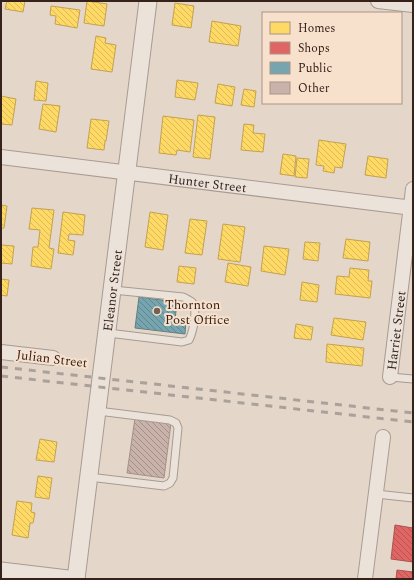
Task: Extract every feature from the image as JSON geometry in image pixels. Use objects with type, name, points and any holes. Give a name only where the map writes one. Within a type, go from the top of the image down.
[{"type":"street","name":"Eleanor Street","points":[[76,579],[108,333],[148,1]]},
{"type":"street","points":[[378,1],[413,5]]},
{"type":"street","name":"Hunter Street","points":[[1,157],[412,207]]},
{"type":"street","name":"Harriet Street","points":[[390,377],[412,207],[413,188]]},
{"type":"street","name":"Julian Street","points":[[1,352],[53,358]]},
{"type":"street","points":[[365,579],[383,436]]},
{"type":"street","points":[[1,571],[68,579]]},
{"type":"lane","points":[[108,333],[182,342],[189,340],[192,332],[195,307],[191,301],[183,297],[113,290]]},
{"type":"lane","points":[[390,377],[413,379]]},
{"type":"lane","points":[[89,477],[164,486],[170,483],[173,478],[178,428],[176,423],[170,420],[98,411]]},
{"type":"lane","points":[[376,494],[413,498]]},
{"type":"path","name":"Julian Street","points":[[53,358],[104,364]]},
{"type":"building: Homes","points":[[7,1],[25,1],[23,12],[5,9]]},
{"type":"building: Homes","points":[[87,1],[107,4],[104,26],[84,23]]},
{"type":"building: Homes","points":[[175,3],[194,6],[191,28],[172,25]]},
{"type":"building: Homes","points":[[51,6],[80,10],[77,28],[55,24],[56,16],[50,15]]},
{"type":"building: Homes","points":[[212,21],[241,26],[238,46],[209,42]]},
{"type":"building: Homes","points":[[96,36],[106,38],[105,43],[116,45],[112,72],[91,69]]},
{"type":"building: Homes","points":[[177,80],[198,83],[195,100],[175,97]]},
{"type":"building: Homes","points":[[36,81],[48,83],[46,101],[34,100]]},
{"type":"building: Homes","points":[[218,84],[235,87],[232,106],[215,103]]},
{"type":"building: Homes","points":[[244,89],[256,91],[254,107],[241,105]]},
{"type":"building: Homes","points":[[1,96],[16,99],[12,125],[1,124]]},
{"type":"building: Homes","points":[[43,104],[60,106],[56,132],[39,129]]},
{"type":"building: Homes","points":[[198,115],[215,117],[210,159],[193,157]]},
{"type":"building: Homes","points":[[163,116],[194,120],[190,152],[177,150],[176,155],[159,153]]},
{"type":"building: Homes","points":[[91,119],[109,121],[104,150],[87,148]]},
{"type":"building: Homes","points":[[244,124],[254,125],[253,133],[265,134],[263,152],[241,150]]},
{"type":"building: Homes","points":[[319,140],[346,144],[342,168],[335,167],[334,173],[323,171],[324,166],[316,165]]},
{"type":"building: Homes","points":[[283,154],[296,156],[294,176],[280,174]]},
{"type":"building: Homes","points":[[368,156],[388,159],[386,178],[365,175]]},
{"type":"building: Homes","points":[[297,158],[309,159],[307,178],[295,177]]},
{"type":"building: Homes","points":[[1,205],[7,206],[4,228],[1,228]]},
{"type":"building: Homes","points":[[32,208],[54,210],[49,248],[54,249],[51,269],[31,266],[33,247],[38,247],[40,230],[29,229]]},
{"type":"building: Homes","points":[[63,212],[85,215],[83,235],[69,234],[68,240],[75,241],[73,255],[58,253]]},
{"type":"building: Homes","points":[[150,212],[168,215],[163,250],[145,247]]},
{"type":"building: Homes","points":[[190,219],[207,221],[202,255],[185,253]]},
{"type":"building: Homes","points":[[223,224],[245,227],[240,262],[218,259]]},
{"type":"building: Homes","points":[[346,239],[370,242],[368,261],[343,258]]},
{"type":"building: Homes","points":[[305,242],[320,243],[318,261],[303,259]]},
{"type":"building: Homes","points":[[1,245],[14,246],[12,264],[1,263]]},
{"type":"building: Homes","points":[[264,246],[289,249],[285,275],[261,271]]},
{"type":"building: Homes","points":[[228,263],[251,267],[248,286],[225,282]]},
{"type":"building: Homes","points":[[179,266],[196,268],[194,284],[177,282]]},
{"type":"building: Homes","points":[[350,268],[369,270],[368,281],[372,281],[370,298],[335,294],[337,276],[349,277]]},
{"type":"building: Homes","points":[[1,279],[9,280],[7,296],[1,295]]},
{"type":"building: Homes","points":[[302,282],[319,285],[317,302],[300,300]]},
{"type":"building: Homes","points":[[334,318],[366,322],[363,340],[331,335]]},
{"type":"building: Homes","points":[[296,324],[313,327],[311,340],[294,338]]},
{"type":"building: Homes","points":[[327,344],[364,348],[362,366],[326,362]]},
{"type":"building: Homes","points":[[40,439],[57,442],[54,462],[36,460]]},
{"type":"building: Homes","points":[[38,476],[52,478],[49,499],[35,497]]},
{"type":"building: Homes","points":[[17,501],[32,503],[31,512],[35,513],[33,523],[30,523],[28,538],[12,535]]},
{"type":"building: Shops","points":[[395,525],[413,528],[413,562],[391,559]]},
{"type":"building: Shops","points":[[397,570],[413,572],[413,579],[396,579]]},
{"type":"building: Public","name":"Thornton Post Office","points":[[139,297],[177,302],[175,320],[186,321],[185,334],[135,328]]},
{"type":"building: Other","points":[[135,418],[171,423],[164,478],[127,473]]},
{"type":"railway","points":[[1,367],[413,413]]},
{"type":"railway","points":[[1,376],[413,422]]},
{"type":"place","name":"Thornton Post Office","points":[[157,311]]}]
